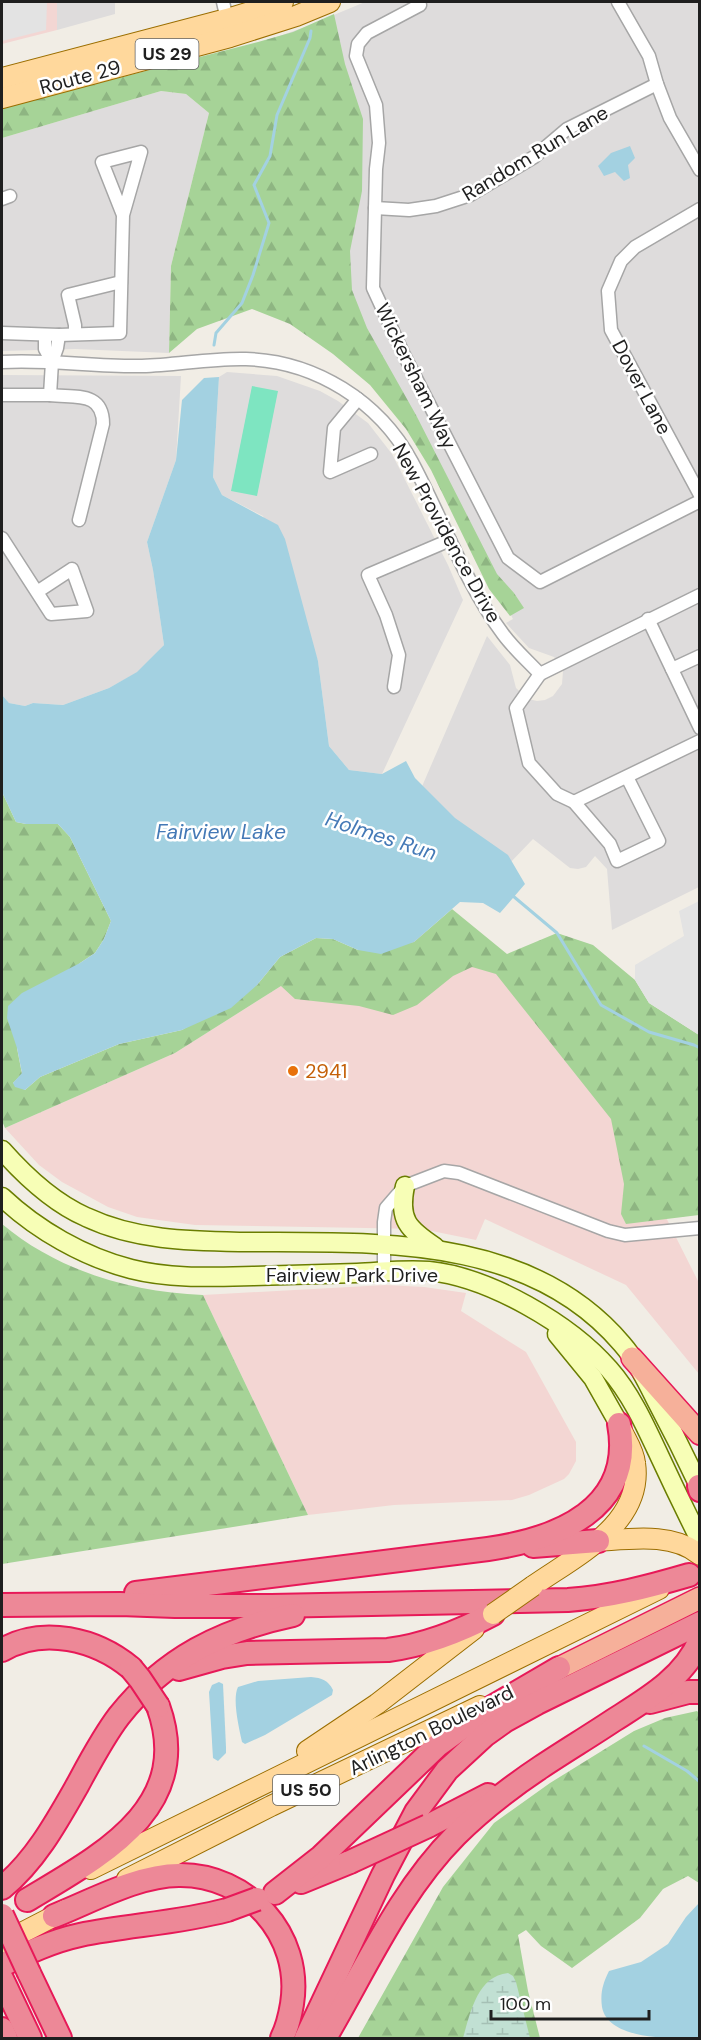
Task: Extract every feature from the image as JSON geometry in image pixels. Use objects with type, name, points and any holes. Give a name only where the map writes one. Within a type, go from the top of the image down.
[{"type":"highway","points":[[632,1358],[699,1434]]},
{"type":"highway","points":[[488,1549],[526,1542],[548,1534],[570,1525],[597,1506],[611,1488],[616,1476],[622,1440],[619,1424]]},
{"type":"highway","points":[[37,1605],[488,1549],[598,1541]]},
{"type":"highway","points":[[2,1605],[351,1604],[601,1598],[629,1592],[696,1558]]},
{"type":"highway","name":"Arlington Boulevard","points":[[559,1668],[699,1598]]},
{"type":"highway","points":[[2,1888],[39,1849],[118,1717],[151,1698],[177,1661],[217,1637],[270,1620],[351,1604]]},
{"type":"highway","points":[[151,1698],[155,1681],[177,1670],[222,1657],[247,1653],[408,1648],[453,1634],[493,1614]]},
{"type":"highway","points":[[306,2038],[416,1812],[447,1770],[485,1735],[506,1720],[537,1702],[699,1623]]},
{"type":"highway","points":[[2,1650],[31,1640],[62,1638],[98,1646],[131,1668],[140,1678],[165,1730],[166,1761],[158,1790],[141,1818],[103,1853],[27,1900]]},
{"type":"highway","points":[[326,2038],[399,1910],[438,1855],[456,1835],[483,1810],[543,1766],[672,1680],[695,1652],[699,1640]]},
{"type":"highway","points":[[274,1893],[321,1857],[438,1745],[483,1713],[559,1668]]},
{"type":"highway","points":[[622,1715],[662,1698],[699,1692]]},
{"type":"highway","points":[[30,2038],[2,1976],[41,1947],[78,1936],[195,1918],[227,1910],[350,1862],[428,1826],[543,1766]]},
{"type":"highway","points":[[54,1917],[140,1881],[159,1876],[194,1875],[211,1878],[242,1892],[273,1920],[291,1963],[294,1994],[282,2038]]},
{"type":"highway","points":[[2,1914],[60,2037]]},
{"type":"highway","points":[[2,2030],[6,2038]]},
{"type":"main road","name":"Route 29","points":[[2,98],[282,2]]},
{"type":"main road","name":"Route 29","points":[[2,78],[227,19],[296,16],[330,2]]},
{"type":"main road","name":"Fairview Park Drive","points":[[2,1150],[42,1189],[84,1216],[142,1235],[189,1241],[384,1244],[441,1250],[508,1266],[554,1289],[597,1319],[622,1344],[662,1411],[699,1488]]},
{"type":"main road","points":[[405,1186],[402,1208],[404,1219],[410,1228],[441,1250]]},
{"type":"main road","name":"Fairview Park Drive","points":[[2,1197],[22,1215],[62,1240],[111,1263],[132,1269],[158,1274],[210,1277],[430,1272],[468,1280],[513,1299],[571,1334],[610,1370],[626,1391],[639,1414],[696,1558]]},
{"type":"main road","points":[[215,1807],[361,1715],[493,1614],[598,1541],[624,1514],[634,1488],[635,1461],[619,1424],[593,1378],[543,1316]]},
{"type":"main road","points":[[598,1541],[666,1540],[684,1545],[696,1558]]},
{"type":"main road","name":"Arlington Boulevard","points":[[2,1914],[366,1734],[696,1558]]},
{"type":"main road","name":"Arlington Boulevard","points":[[2,1942],[272,1806],[559,1668]]},
{"type":"street","points":[[618,2],[649,56],[670,118],[699,170]]},
{"type":"street","name":"Wickersham Way","points":[[422,3],[367,33],[358,44],[356,56],[376,105],[379,143],[373,288],[403,353],[508,558],[540,582],[699,501]]},
{"type":"street","name":"Random Run Lane","points":[[375,208],[409,210],[436,206],[470,195],[534,157],[567,129],[657,84]]},
{"type":"street","points":[[2,333],[58,335],[120,333],[123,215],[141,152],[102,162],[123,215]]},
{"type":"street","name":"Dover Lane","points":[[699,209],[635,247],[621,261],[608,291],[611,330],[699,495]]},
{"type":"street","points":[[75,334],[68,295],[121,282]]},
{"type":"street","points":[[45,335],[45,349],[52,362]]},
{"type":"street","points":[[50,396],[52,362],[57,348],[58,335]]},
{"type":"street","name":"New Providence Drive","points":[[2,362],[143,366],[219,360],[269,361],[309,371],[334,383],[358,399],[386,425],[400,442],[489,614],[505,637],[540,674]]},
{"type":"street","points":[[2,395],[94,399],[101,406],[104,424],[79,520]]},
{"type":"street","points":[[358,399],[334,428],[330,472],[371,454]]},
{"type":"street","points":[[2,538],[37,592]]},
{"type":"street","points":[[394,687],[399,655],[386,615],[368,575],[450,540]]},
{"type":"street","points":[[627,777],[659,841],[617,861],[610,844],[574,802],[557,794],[529,763],[516,708],[540,674],[699,595]]},
{"type":"street","points":[[648,620],[699,728]]},
{"type":"street","points":[[672,669],[699,656]]},
{"type":"street","points":[[574,802],[699,741]]},
{"type":"street","points":[[384,1272],[384,1222],[387,1208],[405,1186],[444,1171],[459,1173],[608,1231],[625,1235],[699,1228]]},
{"type":"shaded area","points":[[2,2],[57,2],[57,30],[2,44]]},
{"type":"shaded area","points":[[2,2],[47,2],[46,30],[2,41]]},
{"type":"shaded area","points":[[57,2],[115,2],[115,14],[57,30]]},
{"type":"shaded area","points":[[365,2],[699,2],[699,887],[612,930],[607,869],[595,856],[586,867],[570,868],[533,839],[505,868],[417,798],[487,636],[510,665],[516,688],[528,699],[537,701],[553,696],[562,684],[563,671],[560,663],[554,657],[529,648],[506,623],[513,619],[223,56],[305,27]]},
{"type":"shaded area","points":[[161,91],[186,94],[209,113],[171,266],[169,353],[75,349],[2,351],[2,138]]},
{"type":"shaded area","points":[[227,372],[277,376],[320,391],[368,423],[392,454],[448,565],[463,600],[382,774],[349,770],[329,746],[318,661],[263,516],[222,495],[213,477],[219,377]]},
{"type":"shaded area","points":[[2,375],[181,376],[176,460],[147,542],[164,645],[138,672],[109,688],[63,705],[33,703],[25,706],[9,703],[2,695]]},
{"type":"shaded area","points":[[699,901],[699,1035],[649,1003],[635,980],[635,965],[684,936],[679,911]]},
{"type":"shaded area","points":[[457,923],[519,974],[539,965],[699,1283],[699,1374],[626,1285],[485,1219],[476,1240],[422,1229],[195,1225],[137,1217],[108,1207],[62,1182],[39,1165],[5,1128],[175,1053],[319,962]]},
{"type":"shaded area","points":[[386,1285],[466,1293],[461,1311],[526,1352],[576,1442],[576,1461],[564,1479],[512,1500],[394,1505],[308,1515],[203,1295]]},
{"type":"green space","points":[[334,14],[345,64],[363,119],[362,191],[350,251],[352,290],[367,328],[416,415],[497,574],[524,608],[510,616],[489,589],[431,470],[406,429],[370,385],[333,354],[290,324],[252,309],[197,329],[169,353],[171,266],[209,113],[186,94],[161,91],[2,138],[2,108],[258,42],[293,32]]},
{"type":"green space","points":[[252,386],[278,391],[257,496],[231,491]]},
{"type":"green space","points":[[2,792],[16,822],[58,824],[70,837],[111,921],[95,953],[80,963],[17,1048],[22,1074],[13,1083],[25,1090],[40,1077],[119,1044],[182,1030],[257,985],[280,957],[316,938],[333,939],[358,950],[414,942],[452,909],[507,954],[557,933],[593,945],[635,980],[649,1003],[699,1035],[699,1215],[626,1224],[621,1214],[624,1184],[611,1119],[496,974],[472,967],[453,976],[417,1005],[393,1015],[359,1006],[295,999],[281,986],[175,1053],[5,1128],[2,1121]]},
{"type":"green space","points":[[2,1224],[47,1254],[96,1276],[149,1289],[203,1295],[308,1515],[2,1564]]},
{"type":"green space","points":[[697,1711],[699,1713],[699,1883],[688,1876],[663,1889],[640,1918],[572,1968],[541,1946],[526,1930],[518,1935],[528,1991],[540,2038],[358,2038],[443,1887],[494,1823],[550,1783],[634,1731],[665,1718]]},
{"type":"green space","points":[[508,1973],[516,1982],[530,2038],[463,2038],[472,2008],[482,1989],[497,1976]]},
{"type":"water","points":[[630,146],[635,158],[628,165],[630,178],[624,181],[615,172],[604,176],[598,166],[611,153]]},
{"type":"water","name":"Fairview Lake","points":[[219,377],[213,477],[222,495],[278,525],[285,539],[318,661],[329,746],[349,770],[382,774],[406,761],[415,778],[455,818],[508,855],[525,884],[500,913],[483,903],[460,902],[414,942],[381,954],[358,950],[333,939],[316,938],[280,957],[257,985],[231,1008],[182,1030],[119,1044],[40,1077],[25,1090],[15,1087],[13,1083],[22,1073],[7,1018],[8,1006],[22,993],[95,953],[111,921],[70,837],[58,824],[16,822],[2,792],[2,695],[9,703],[25,706],[33,703],[63,705],[109,688],[137,672],[164,645],[147,542],[176,460],[182,400],[204,378]]},
{"type":"water","points":[[311,1677],[327,1682],[333,1690],[332,1695],[265,1735],[245,1744],[242,1742],[236,1706],[238,1687],[258,1681]]},
{"type":"water","points":[[219,1682],[223,1684],[226,1753],[218,1761],[213,1758],[209,1692],[212,1685]]},
{"type":"water","points":[[699,1903],[699,2038],[642,2035],[616,2026],[607,2018],[602,2007],[602,1988],[609,1971],[641,1962],[668,1944],[686,1917]]},
{"type":"waterway","points":[[214,345],[216,333],[242,303],[253,275],[269,223],[254,185],[270,156],[277,115],[311,31]]},
{"type":"waterway","name":"Holmes Run","points":[[513,896],[557,933],[601,1005],[649,1032],[700,1048]]},
{"type":"waterway","points":[[644,1746],[687,1771],[700,1782]]},
{"type":"place","name":"2941","points":[[293,1071]]}]
